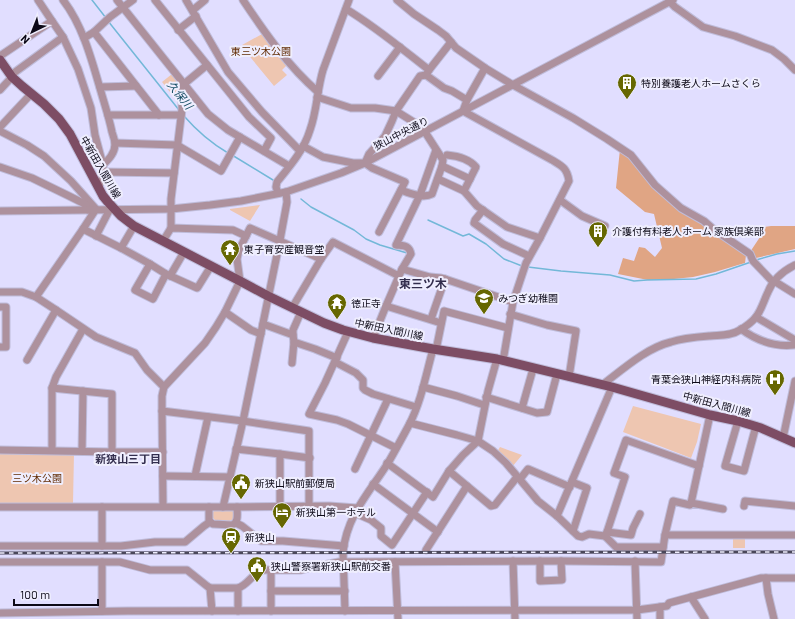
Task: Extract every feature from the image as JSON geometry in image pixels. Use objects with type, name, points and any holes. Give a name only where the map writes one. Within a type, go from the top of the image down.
[{"type":"main road","name":"中新田入間川線","points":[[0,60],[12,76],[59,119],[70,134],[103,196],[112,209],[120,216],[134,226],[163,242],[240,280],[292,308],[348,332],[434,350],[500,360],[612,387],[710,415],[756,426],[795,443]]},
{"type":"street","points":[[38,0],[63,37],[78,69],[91,108],[103,169],[102,180],[98,187]]},
{"type":"street","points":[[63,0],[76,20],[84,38],[100,87],[115,144],[114,151],[103,169]]},
{"type":"street","points":[[117,0],[212,118],[228,130],[289,166]]},
{"type":"street","points":[[84,38],[94,32],[133,0]]},
{"type":"street","points":[[186,0],[228,72],[262,112],[302,149],[323,157],[353,163],[365,163],[372,168],[405,182],[379,232]]},
{"type":"street","points":[[178,30],[205,0]]},
{"type":"street","points":[[243,0],[291,66],[317,94],[351,108],[396,110],[415,122],[425,132],[443,160],[432,194],[429,196],[412,194],[401,190]]},
{"type":"street","points":[[278,193],[276,184],[302,149],[310,131],[323,70],[349,0]]},
{"type":"street","points":[[397,0],[414,14],[438,30],[456,48],[485,68],[573,118],[631,155],[655,185],[681,208],[704,221],[750,254],[753,261],[773,282],[795,294]]},
{"type":"street","points":[[158,1],[178,30],[249,117],[271,138],[264,151]]},
{"type":"street","points":[[672,1],[675,7],[703,27],[735,36],[772,50],[794,68]]},
{"type":"street","name":"狭山中央通り","points":[[0,211],[171,208],[210,205],[286,192],[365,163],[672,1]]},
{"type":"street","points":[[346,9],[365,20],[400,47],[444,88],[467,100]]},
{"type":"street","points":[[0,56],[52,21]]},
{"type":"street","points":[[94,32],[159,115]]},
{"type":"street","points":[[0,90],[12,76],[63,37]]},
{"type":"street","points":[[365,163],[369,154],[385,136],[396,110],[420,76],[428,73],[451,42]]},
{"type":"street","points":[[378,76],[400,47]]},
{"type":"street","points":[[163,242],[171,228],[171,208],[182,91],[184,84],[207,65]]},
{"type":"street","points":[[387,464],[433,497],[449,471],[478,441],[485,401],[500,360],[513,302],[526,263],[569,181],[567,173],[563,167],[463,111],[467,100],[485,68]]},
{"type":"street","points":[[100,87],[136,86]]},
{"type":"street","points":[[0,127],[31,94]]},
{"type":"street","points":[[108,115],[159,115],[181,112]]},
{"type":"street","points":[[0,132],[27,145],[44,156],[71,181],[92,209]]},
{"type":"street","points":[[115,144],[177,145],[221,171],[240,137]]},
{"type":"street","points":[[373,338],[402,269],[412,254],[407,246],[396,245],[420,195],[436,150]]},
{"type":"street","points":[[447,155],[462,158],[476,167],[464,191]]},
{"type":"street","points":[[442,166],[470,179]]},
{"type":"street","points":[[0,167],[32,178],[92,209]]},
{"type":"street","points":[[103,169],[174,173]]},
{"type":"street","points":[[438,179],[464,191],[477,206],[507,227],[540,238]]},
{"type":"street","points":[[223,507],[243,421],[280,240],[287,202],[286,192]]},
{"type":"street","points":[[560,200],[582,216],[605,226]]},
{"type":"street","points":[[36,297],[83,229],[92,209]]},
{"type":"street","points":[[96,236],[112,209]]},
{"type":"street","points":[[483,210],[474,223],[503,244],[529,256]]},
{"type":"street","points":[[121,248],[134,226]]},
{"type":"street","points":[[171,228],[233,230],[246,236]]},
{"type":"street","points":[[163,506],[162,396],[164,387],[205,343],[225,312],[240,280],[237,259],[239,250],[250,228],[320,259]]},
{"type":"street","points":[[83,229],[121,248],[168,275],[197,288],[211,266]]},
{"type":"street","points":[[292,308],[320,259],[333,242],[399,276]]},
{"type":"street","points":[[150,264],[135,290],[153,299],[184,252]]},
{"type":"street","points":[[602,385],[638,358],[658,346],[679,340],[732,334],[741,329],[756,317],[773,282],[784,271],[795,265]]},
{"type":"street","points":[[402,269],[430,278],[445,279],[513,302]]},
{"type":"street","points":[[431,320],[445,279]]},
{"type":"street","points":[[0,292],[22,292],[36,297],[96,337],[135,353],[164,387]]},
{"type":"street","points":[[386,306],[441,323]]},
{"type":"street","points":[[0,307],[6,307],[6,347],[0,346]]},
{"type":"street","points":[[27,360],[56,310]]},
{"type":"street","points":[[345,611],[344,546],[348,529],[356,511],[387,464],[410,423],[434,350],[444,311],[508,328]]},
{"type":"street","points":[[225,312],[251,330],[261,334]]},
{"type":"street","points":[[292,363],[293,330],[302,312]]},
{"type":"street","points":[[510,314],[547,325],[576,331],[569,377]]},
{"type":"street","points":[[741,329],[758,339],[773,344],[787,346],[794,345],[795,341],[756,317]]},
{"type":"street","points":[[263,324],[336,360],[356,373],[363,380],[363,388],[365,390],[373,394],[416,407]]},
{"type":"street","points":[[52,450],[52,388],[56,377],[84,328]]},
{"type":"street","points":[[348,332],[325,384],[309,414],[337,420],[396,448]]},
{"type":"street","points":[[522,408],[534,369]]},
{"type":"street","points":[[422,387],[457,396],[522,408],[537,413],[547,412],[557,374]]},
{"type":"street","points":[[783,438],[795,381]]},
{"type":"street","points":[[557,516],[612,387]]},
{"type":"street","points":[[52,388],[112,394],[112,452]]},
{"type":"street","points":[[82,451],[83,391]]},
{"type":"street","points":[[355,469],[388,399]]},
{"type":"street","points":[[162,411],[309,431],[309,506]]},
{"type":"street","points":[[691,503],[710,415]]},
{"type":"street","points":[[195,476],[208,417]]},
{"type":"street","points":[[738,421],[725,466],[744,471],[756,426]]},
{"type":"street","points":[[410,423],[478,441],[493,451],[506,462],[538,501],[557,516],[578,536],[582,537],[589,534],[631,535],[640,514]]},
{"type":"street","points":[[606,534],[625,477],[614,472],[626,440],[699,466]]},
{"type":"street","points":[[236,449],[310,458]]},
{"type":"street","points":[[0,450],[163,452]]},
{"type":"street","points":[[280,454],[280,506]]},
{"type":"street","points":[[449,471],[491,506],[495,505],[528,469],[571,485],[587,488],[573,531]]},
{"type":"street","points":[[163,476],[230,477]]},
{"type":"street","points":[[373,484],[438,532]]},
{"type":"street","points":[[426,550],[467,486]]},
{"type":"street","points":[[0,507],[348,506],[381,528],[381,536],[392,545],[426,492]]},
{"type":"street","points":[[0,562],[120,562],[150,570],[187,570],[210,588],[238,588],[262,570],[301,570],[344,562],[661,562],[665,535],[673,501],[690,505],[691,503],[723,509]]},
{"type":"street","points":[[744,506],[745,501],[795,506]]},
{"type":"street","points":[[102,507],[102,546]]},
{"type":"street","points":[[209,507],[210,522]]},
{"type":"street","points":[[236,523],[238,520],[237,507]]},
{"type":"street","points":[[210,522],[212,524],[226,525],[236,523],[261,541],[344,546]]},
{"type":"street","points":[[0,546],[121,546],[155,542],[186,542],[210,522]]},
{"type":"street","points":[[606,534],[616,548],[663,548]]},
{"type":"street","points":[[665,535],[795,535]]},
{"type":"street","points":[[513,561],[515,619]]},
{"type":"street","points":[[540,561],[540,581],[562,580],[561,561]]},
{"type":"street","points":[[634,561],[638,619]]},
{"type":"street","points":[[98,614],[102,562]]},
{"type":"street","points":[[395,562],[398,619]]},
{"type":"street","points":[[270,570],[271,591],[275,614]]},
{"type":"street","points":[[0,612],[23,615],[98,614],[127,611],[238,611],[275,614],[345,611],[637,610],[668,606],[669,603],[761,578],[795,578]]},
{"type":"street","points":[[766,578],[774,619]]},
{"type":"street","points":[[210,588],[212,612]]},
{"type":"street","points":[[238,588],[238,611]]},
{"type":"street","points":[[271,591],[344,591]]},
{"type":"street","points":[[691,597],[705,619]]},
{"type":"street","points":[[660,607],[660,619]]},
{"type":"street","points":[[127,611],[127,619]]},
{"type":"street","points":[[172,611],[172,619]]},
{"type":"street","points":[[225,611],[225,619]]},
{"type":"green space","name":"東三ツ木公園","points":[[264,33],[287,65],[282,70],[287,75],[274,86],[242,45]]},
{"type":"green space","points":[[172,74],[178,86],[178,102],[162,82]]},
{"type":"green space","points":[[187,92],[194,101],[188,106],[185,103],[186,100],[184,100],[185,93]]},
{"type":"green space","points":[[260,205],[250,221],[230,210],[230,209]]},
{"type":"green space","points":[[633,406],[701,424],[697,442],[691,458],[623,432]]},
{"type":"green space","points":[[500,447],[522,455],[512,467],[497,452]]},
{"type":"green space","name":"三ツ木公園","points":[[0,452],[74,453],[73,503],[0,503]]},
{"type":"green space","points":[[215,510],[231,510],[234,512],[234,519],[229,521],[215,520],[212,515]]},
{"type":"green space","points":[[733,537],[745,537],[745,548],[733,548]]},
{"type":"shaded area","points":[[620,149],[629,156],[644,174],[705,225],[746,255],[745,263],[693,277],[674,279],[648,280],[618,274],[623,258],[634,261],[639,247],[645,248],[655,257],[662,248],[654,214],[645,212],[616,188]]},
{"type":"shaded area","points":[[795,226],[795,249],[756,258],[751,254],[752,249],[760,237],[764,227]]},
{"type":"waterway","name":"久保川","points":[[92,0],[106,18]]},
{"type":"waterway","name":"久保川","points":[[108,21],[179,110]]},
{"type":"waterway","name":"久保川","points":[[184,116],[204,136],[228,153]]},
{"type":"waterway","name":"久保川","points":[[232,155],[273,180]]},
{"type":"waterway","name":"久保川","points":[[301,199],[311,207],[354,230],[366,239],[407,253]]},
{"type":"waterway","points":[[428,220],[463,236],[469,234],[486,244],[504,259],[522,266]]},
{"type":"waterway","points":[[756,260],[795,251]]},
{"type":"waterway","points":[[528,267],[610,275],[634,281],[696,279],[751,262]]},
{"type":"railway","points":[[0,553],[795,552]]},
{"type":"place","name":"特別養護老人ホームさくら","points":[[627,100]]},
{"type":"place","name":"介護付有料老人ホーム 家族倶楽部","points":[[598,248]]},
{"type":"place","name":"東子育安産観音堂","points":[[230,266]]},
{"type":"place","name":"みつぎ幼稚園","points":[[484,315]]},
{"type":"place","name":"徳正寺","points":[[337,320]]},
{"type":"place","name":"青葉会狭山神経内科病院","points":[[775,396]]},
{"type":"place","name":"新狭山駅前郵便局","points":[[241,500]]},
{"type":"place","name":"新狭山第一ホテル","points":[[282,529]]},
{"type":"place","name":"新狭山","points":[[231,554]]},
{"type":"place","name":"狭山警察署新狭山駅前交番","points":[[257,583]]},
{"type":"district","name":"東三ツ木","points":[[423,284]]},
{"type":"district","name":"新狭山三丁目","points":[[128,459]]}]
